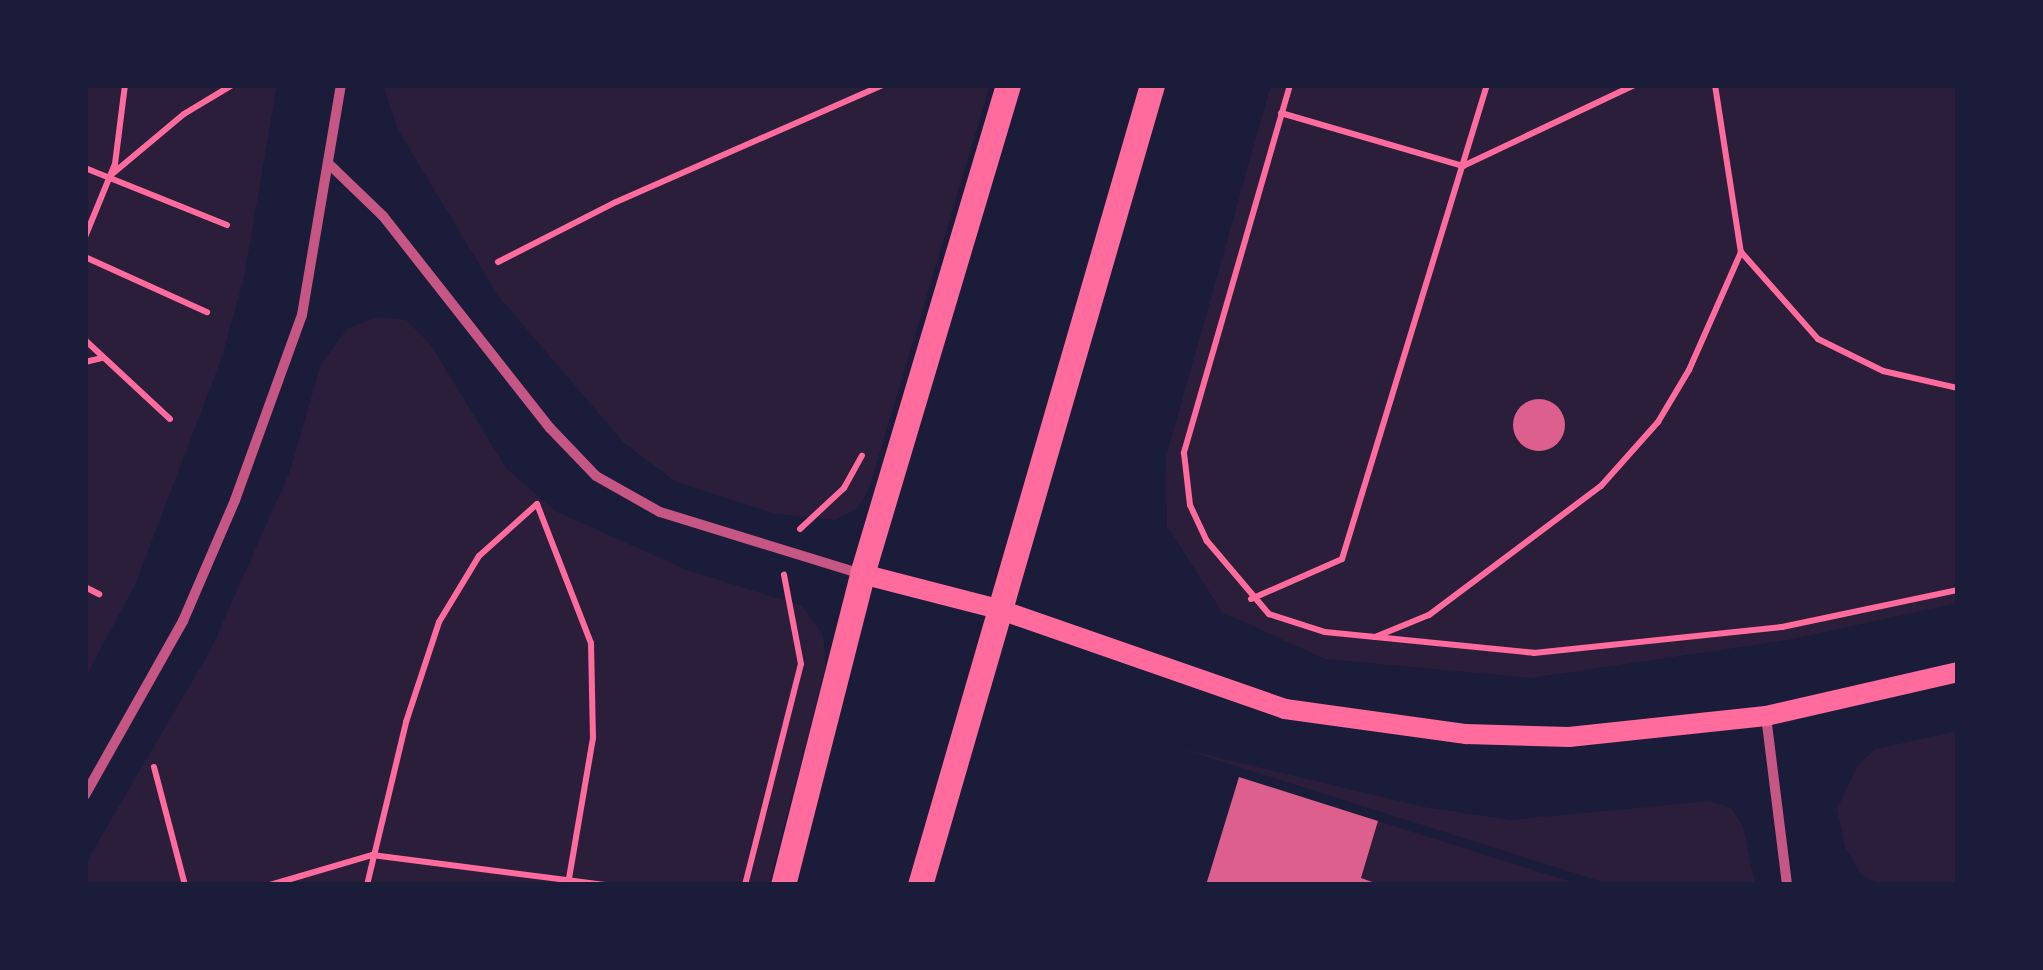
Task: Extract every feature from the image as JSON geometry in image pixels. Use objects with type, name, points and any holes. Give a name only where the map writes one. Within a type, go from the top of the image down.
[{"type":"main road","points":[[783,885],[862,574],[1008,85]]},
{"type":"main road","points":[[920,885],[1152,85]]},
{"type":"main road","points":[[862,574],[998,609],[1285,709],[1390,726],[1569,736],[1766,716],[1958,672]]},
{"type":"street","points":[[85,795],[182,621],[236,500],[302,315],[341,85]]},
{"type":"street","points":[[330,165],[384,216],[550,428],[596,476],[660,512],[862,574]]},
{"type":"street","points":[[1766,716],[1787,885]]},
{"type":"path","points":[[85,236],[110,176],[124,85]]},
{"type":"path","points":[[110,176],[184,114],[232,85]]},
{"type":"path","points":[[498,262],[770,131],[884,85]]},
{"type":"path","points":[[1290,85],[1184,453],[1190,505],[1207,541],[1251,599],[1269,614],[1325,632],[1534,653],[1654,644],[1782,627],[1958,590]]},
{"type":"path","points":[[1251,599],[1342,559],[1486,85]]},
{"type":"path","points":[[1281,113],[1463,166],[1634,85]]},
{"type":"path","points":[[1716,85],[1741,252],[1818,339],[1882,371],[1958,388]]},
{"type":"path","points":[[85,168],[227,225]]},
{"type":"path","points":[[1374,637],[1444,605],[1602,486],[1674,396],[1741,252]]},
{"type":"path","points":[[85,256],[207,312]]},
{"type":"path","points":[[85,340],[170,419]]},
{"type":"path","points":[[85,362],[104,358]]},
{"type":"path","points":[[745,885],[801,664],[781,552],[844,488],[867,447]]},
{"type":"path","points":[[367,885],[438,622],[479,556],[537,504],[591,643],[593,738],[568,885]]},
{"type":"path","points":[[85,587],[99,594]]},
{"type":"path","points":[[154,768],[185,885]]},
{"type":"path","points":[[270,885],[372,856],[570,876],[605,885]]},
{"type":"shaded area","points":[[85,85],[277,85],[244,278],[221,360],[135,585],[85,678]]},
{"type":"shaded area","points":[[383,85],[990,85],[868,492],[856,509],[836,520],[776,514],[676,482],[624,443],[499,297],[398,130]]},
{"type":"shaded area","points":[[1271,85],[1958,85],[1958,603],[1788,640],[1531,678],[1325,659],[1222,612],[1167,526],[1166,457]]},
{"type":"shaded area","points":[[376,317],[406,320],[431,345],[506,468],[555,511],[687,570],[802,606],[823,635],[826,665],[769,885],[85,885],[85,864],[211,649],[290,471],[321,364],[347,329]]},
{"type":"shaded area","points":[[1958,731],[1958,885],[1881,885],[1861,875],[1845,847],[1837,809],[1858,765],[1875,749]]},
{"type":"shaded area","points":[[1179,748],[1424,807],[1511,820],[1709,801],[1731,808],[1743,826],[1755,885],[1612,885]]},
{"type":"shaded area","points":[[1378,821],[1581,885],[1375,885],[1361,878]]},
{"type":"building","points":[[1539,399],[1557,407],[1565,425],[1557,443],[1539,451],[1521,443],[1513,425],[1521,407]]},
{"type":"building","points":[[1239,777],[1378,821],[1361,878],[1381,885],[1206,885]]}]
